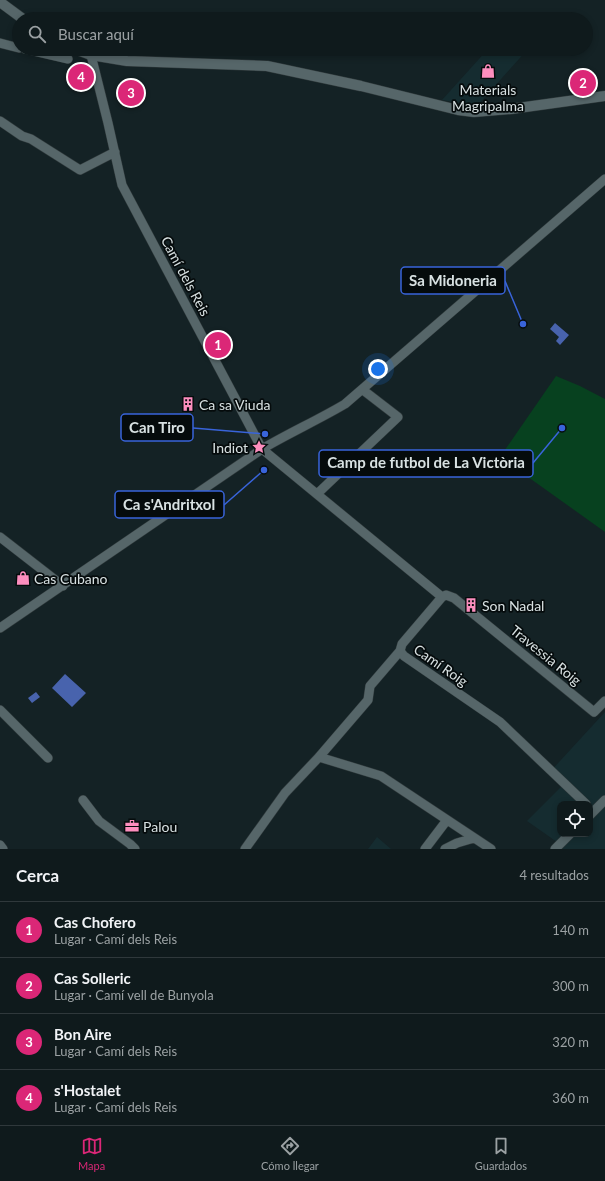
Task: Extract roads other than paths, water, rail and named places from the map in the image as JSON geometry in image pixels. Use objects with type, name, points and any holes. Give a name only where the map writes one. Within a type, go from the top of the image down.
[{"type":"street","points":[[3,4],[14,12]]},
{"type":"street","points":[[0,43],[12,46]]},
{"type":"street","points":[[55,56],[68,59]]},
{"type":"street","name":"Camí dels Reis","points":[[90,56],[122,184],[262,449]]},
{"type":"street","points":[[96,56],[127,61],[267,66],[361,86],[458,110],[474,112],[511,109],[605,96]]},
{"type":"street","points":[[0,121],[22,136],[31,139],[80,170],[115,152]]},
{"type":"street","points":[[0,628],[262,449],[345,404],[605,179]]},
{"type":"street","points":[[317,494],[398,417],[363,390]]},
{"type":"street","points":[[262,449],[442,597]]},
{"type":"street","points":[[0,537],[63,586]]},
{"type":"street","name":"Travessia Roig","points":[[442,597],[446,594],[454,598],[594,712],[605,701]]},
{"type":"street","name":"Camí Roig","points":[[442,597],[402,644],[400,651],[404,656],[500,722],[583,801]]},
{"type":"street","points":[[245,849],[285,792],[319,757],[368,700],[370,686],[400,651]]},
{"type":"street","points":[[0,710],[48,758]]},
{"type":"street","points":[[319,757],[381,776],[491,849]]},
{"type":"street","points":[[83,800],[99,821],[135,849]]},
{"type":"street","points":[[593,809],[605,800]]},
{"type":"street","points":[[425,849],[447,820]]},
{"type":"street","points":[[555,849],[567,837]]},
{"type":"street","points":[[445,849],[457,843],[474,838]]},
{"type":"street","points":[[0,845],[3,849]]},
{"type":"water","points":[[555,323],[569,335],[560,345],[556,341],[559,337],[550,329]]},
{"type":"water","points":[[65,674],[86,693],[72,707],[52,688]]},
{"type":"water","points":[[36,692],[40,697],[32,703],[28,698]]},
{"type":"place","name":"Materials Magripalma","points":[[488,71]]},
{"type":"place","name":"s'Hostalet","points":[[81,77]]},
{"type":"place","name":"Cas Solleric","points":[[583,83]]},
{"type":"place","name":"Bon Aire","points":[[131,93]]},
{"type":"place","name":"Sa Midoneria","points":[[523,324]]},
{"type":"place","name":"Cas Chofero","points":[[218,345]]},
{"type":"place","name":"Ca sa Viuda","points":[[188,404]]},
{"type":"place","name":"Camp de futbol de La Victòria","points":[[562,428]]},
{"type":"place","name":"Can Tiro","points":[[265,434]]},
{"type":"place","name":"Indiot","points":[[259,447]]},
{"type":"place","name":"Ca s'Andritxol","points":[[264,470]]},
{"type":"place","name":"Cas Cubano","points":[[23,578]]},
{"type":"place","name":"Son Nadal","points":[[471,605]]},
{"type":"place","name":"Palou","points":[[132,826]]}]
